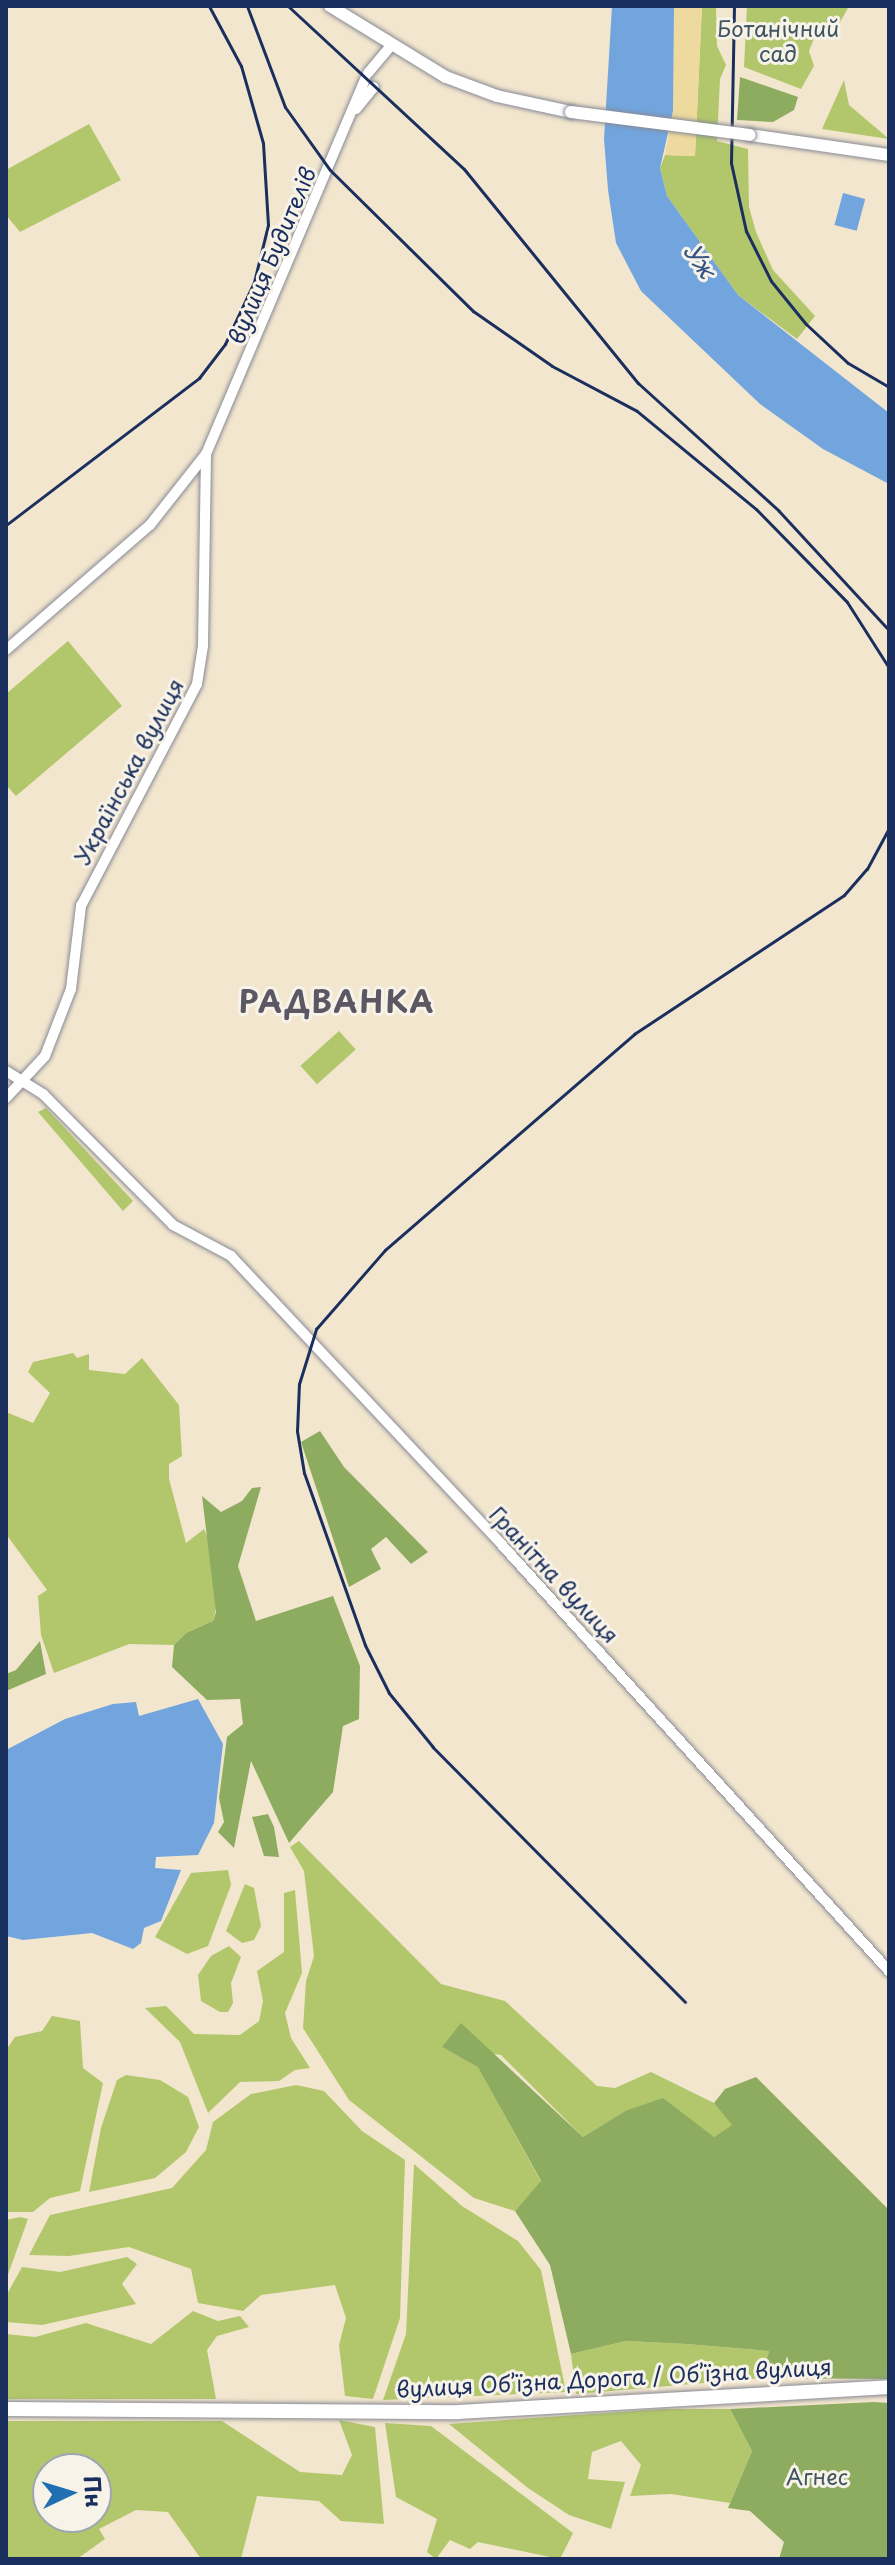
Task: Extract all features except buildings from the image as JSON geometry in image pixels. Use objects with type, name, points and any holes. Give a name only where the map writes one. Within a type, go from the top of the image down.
[{"type":"highway","name":"вулиця Обʼїзна Дорога / Обʼїзна вулиця","points":[[6,2409],[458,2412],[889,2387]]},
{"type":"main road","points":[[330,6],[391,46],[466,85],[571,112],[889,155]]},
{"type":"street","name":"вулиця Будителів","points":[[222,417],[356,109],[366,76],[391,46]]},
{"type":"street","name":"вулиця Будителів","points":[[356,109],[376,84],[379,63]]},
{"type":"street","name":"Українська вулиця","points":[[6,1098],[45,1056],[67,1002],[81,906],[200,675],[206,454],[222,417]]},
{"type":"street","points":[[6,650],[150,525],[206,454]]},
{"type":"street","name":"Гранітна вулиця","points":[[6,1071],[43,1094],[173,1225],[231,1256],[502,1545],[889,1971]]},
{"type":"green space","points":[[702,6],[716,6],[717,46],[726,65],[720,79],[717,141],[748,149],[749,207],[756,232],[773,270],[815,316],[797,339],[738,295],[667,196],[660,168],[665,155],[695,156]]},
{"type":"green space","name":"Ботанічний сад","points":[[747,6],[849,6],[833,35],[817,31],[809,51],[814,66],[801,89],[744,67]]},
{"type":"green space","points":[[740,77],[798,97],[794,110],[773,122],[737,120]]},
{"type":"green space","points":[[844,80],[849,105],[889,139],[822,129]]},
{"type":"green space","points":[[89,124],[121,180],[20,232],[6,215],[6,170]]},
{"type":"green space","points":[[68,641],[122,706],[16,796],[6,785],[6,694]]},
{"type":"green space","points":[[339,1031],[356,1050],[317,1084],[300,1066]]},
{"type":"green space","points":[[46,1108],[133,1201],[123,1211],[38,1112]]},
{"type":"green space","points":[[73,1353],[77,1358],[89,1354],[89,1370],[125,1374],[142,1358],[179,1405],[182,1456],[169,1464],[169,1479],[186,1543],[204,1529],[209,1541],[218,1600],[213,1621],[186,1633],[174,1645],[129,1644],[54,1673],[41,1635],[38,1596],[47,1590],[6,1534],[6,1412],[33,1423],[50,1393],[28,1372],[33,1362]]},
{"type":"green space","points":[[320,1431],[344,1467],[428,1552],[411,1564],[386,1537],[371,1549],[381,1569],[349,1587],[301,1442]]},
{"type":"green space","points":[[261,1487],[238,1566],[256,1621],[333,1596],[360,1666],[359,1719],[343,1726],[333,1792],[289,1843],[251,1761],[234,1848],[218,1832],[224,1822],[219,1798],[227,1737],[243,1724],[240,1699],[207,1700],[172,1667],[174,1645],[186,1633],[213,1621],[216,1612],[202,1496],[221,1512],[242,1501],[252,1488]]},
{"type":"green space","points":[[40,1641],[46,1674],[6,1691],[6,1674],[16,1670]]},
{"type":"green space","points":[[268,1814],[274,1827],[279,1857],[264,1856],[252,1817]]},
{"type":"green space","points":[[299,1841],[441,1984],[505,2001],[597,2086],[615,2088],[651,2072],[714,2103],[733,2125],[714,2137],[625,2111],[583,2137],[501,2055],[442,2047],[478,2066],[541,2182],[515,2211],[474,2198],[349,2100],[303,2028],[306,1981],[314,1956],[304,1871],[290,1847]]},
{"type":"green space","points":[[228,1870],[231,1885],[208,1946],[187,1954],[155,1937],[191,1873]]},
{"type":"green space","points":[[245,1884],[254,1888],[261,1926],[254,1940],[242,1943],[226,1931]]},
{"type":"green space","points":[[295,1890],[302,1973],[285,2013],[291,2038],[310,2068],[295,2070],[279,2081],[240,2082],[208,2113],[180,2042],[145,2008],[166,2006],[194,2034],[240,2035],[259,2021],[263,2001],[257,1971],[284,1952],[284,1893]]},
{"type":"green space","points":[[229,1946],[241,1957],[231,1983],[233,2003],[228,2012],[220,2012],[201,2001],[198,1975],[211,1956]]},
{"type":"green space","points":[[52,2016],[80,2021],[83,2068],[103,2083],[80,2191],[50,2198],[33,2212],[6,2212],[6,2050],[15,2037],[42,2031]]},
{"type":"green space","points":[[461,2023],[583,2137],[625,2111],[663,2098],[714,2137],[732,2125],[714,2103],[725,2089],[756,2077],[889,2210],[889,2379],[762,2378],[769,2351],[686,2344],[626,2341],[571,2354],[550,2265],[515,2211],[541,2181],[478,2067],[442,2047]]},
{"type":"green space","points":[[126,2075],[160,2080],[188,2097],[199,2127],[186,2152],[155,2178],[89,2192],[101,2128],[117,2080]]},
{"type":"green space","points":[[296,2085],[324,2091],[362,2131],[405,2160],[400,2318],[373,2399],[345,2396],[339,2345],[346,2318],[335,2285],[261,2295],[243,2311],[198,2303],[191,2269],[129,2247],[69,2256],[29,2255],[50,2215],[172,2188],[206,2150],[213,2122],[251,2094]]},
{"type":"green space","points":[[414,2164],[462,2206],[518,2241],[541,2270],[566,2392],[383,2400],[406,2334]]},
{"type":"green space","points":[[28,2219],[6,2280],[6,2220]]},
{"type":"green space","points":[[127,2257],[137,2264],[122,2284],[136,2304],[42,2325],[6,2322],[6,2296],[22,2267],[60,2272]]},
{"type":"green space","points":[[193,2311],[218,2321],[240,2316],[249,2327],[217,2336],[207,2350],[216,2399],[6,2399],[6,2334],[35,2337],[86,2323],[151,2344]]},
{"type":"green space","points":[[626,2341],[769,2351],[762,2378],[576,2394],[571,2354]]},
{"type":"green space","name":"Агнес","points":[[889,2403],[889,2559],[779,2559],[784,2542],[750,2511],[728,2508],[752,2451],[730,2409]]},
{"type":"green space","points":[[663,2409],[730,2409],[752,2451],[730,2503],[671,2494],[630,2496],[641,2465],[621,2441],[592,2452],[588,2479],[625,2482],[611,2529],[569,2515],[528,2488],[449,2424]]},
{"type":"green space","points":[[339,2420],[375,2427],[384,2524],[341,2521],[319,2501],[257,2496],[241,2559],[201,2559],[168,2512],[136,2510],[112,2522],[112,2453],[32,2453],[32,2533],[101,2533],[105,2539],[77,2559],[6,2559],[6,2421],[222,2421],[300,2472],[342,2475],[352,2455]]},
{"type":"green space","points":[[385,2423],[431,2426],[573,2533],[560,2559],[478,2542],[470,2549],[450,2540],[436,2559],[427,2552],[437,2519],[396,2497]]},
{"type":"sand","points":[[674,6],[702,6],[695,156],[665,155],[673,111]]},
{"type":"water","name":"Уж","points":[[612,6],[674,6],[673,111],[660,168],[667,196],[738,295],[889,413],[889,484],[823,449],[760,404],[641,291],[616,243],[608,190],[604,139]]},
{"type":"water","points":[[843,193],[865,199],[857,231],[834,225]]},
{"type":"water","points":[[198,1699],[223,1744],[214,1823],[198,1855],[156,1857],[155,1868],[181,1870],[161,1921],[144,1928],[141,1943],[133,1949],[92,1933],[23,1940],[6,1936],[6,1750],[65,1719],[113,1704],[136,1702],[139,1716]]},
{"type":"railway","points":[[6,525],[199,378],[225,344],[254,282],[268,225],[263,143],[241,66],[209,6]]},
{"type":"railway","points":[[247,6],[285,107],[330,170],[473,311],[552,366],[637,411],[756,509],[847,602],[889,668]]},
{"type":"railway","points":[[288,6],[464,169],[638,383],[779,511],[889,630]]},
{"type":"railway","points":[[734,6],[731,163],[746,231],[771,281],[806,324],[848,363],[889,387]]},
{"type":"railway","points":[[685,2002],[433,1747],[389,1693],[365,1645],[304,1473],[297,1431],[299,1384],[316,1329],[385,1250],[634,1034],[844,895],[867,869],[889,828]]},
{"type":"district","name":"РАДВАНКА","points":[[337,1001]]}]
